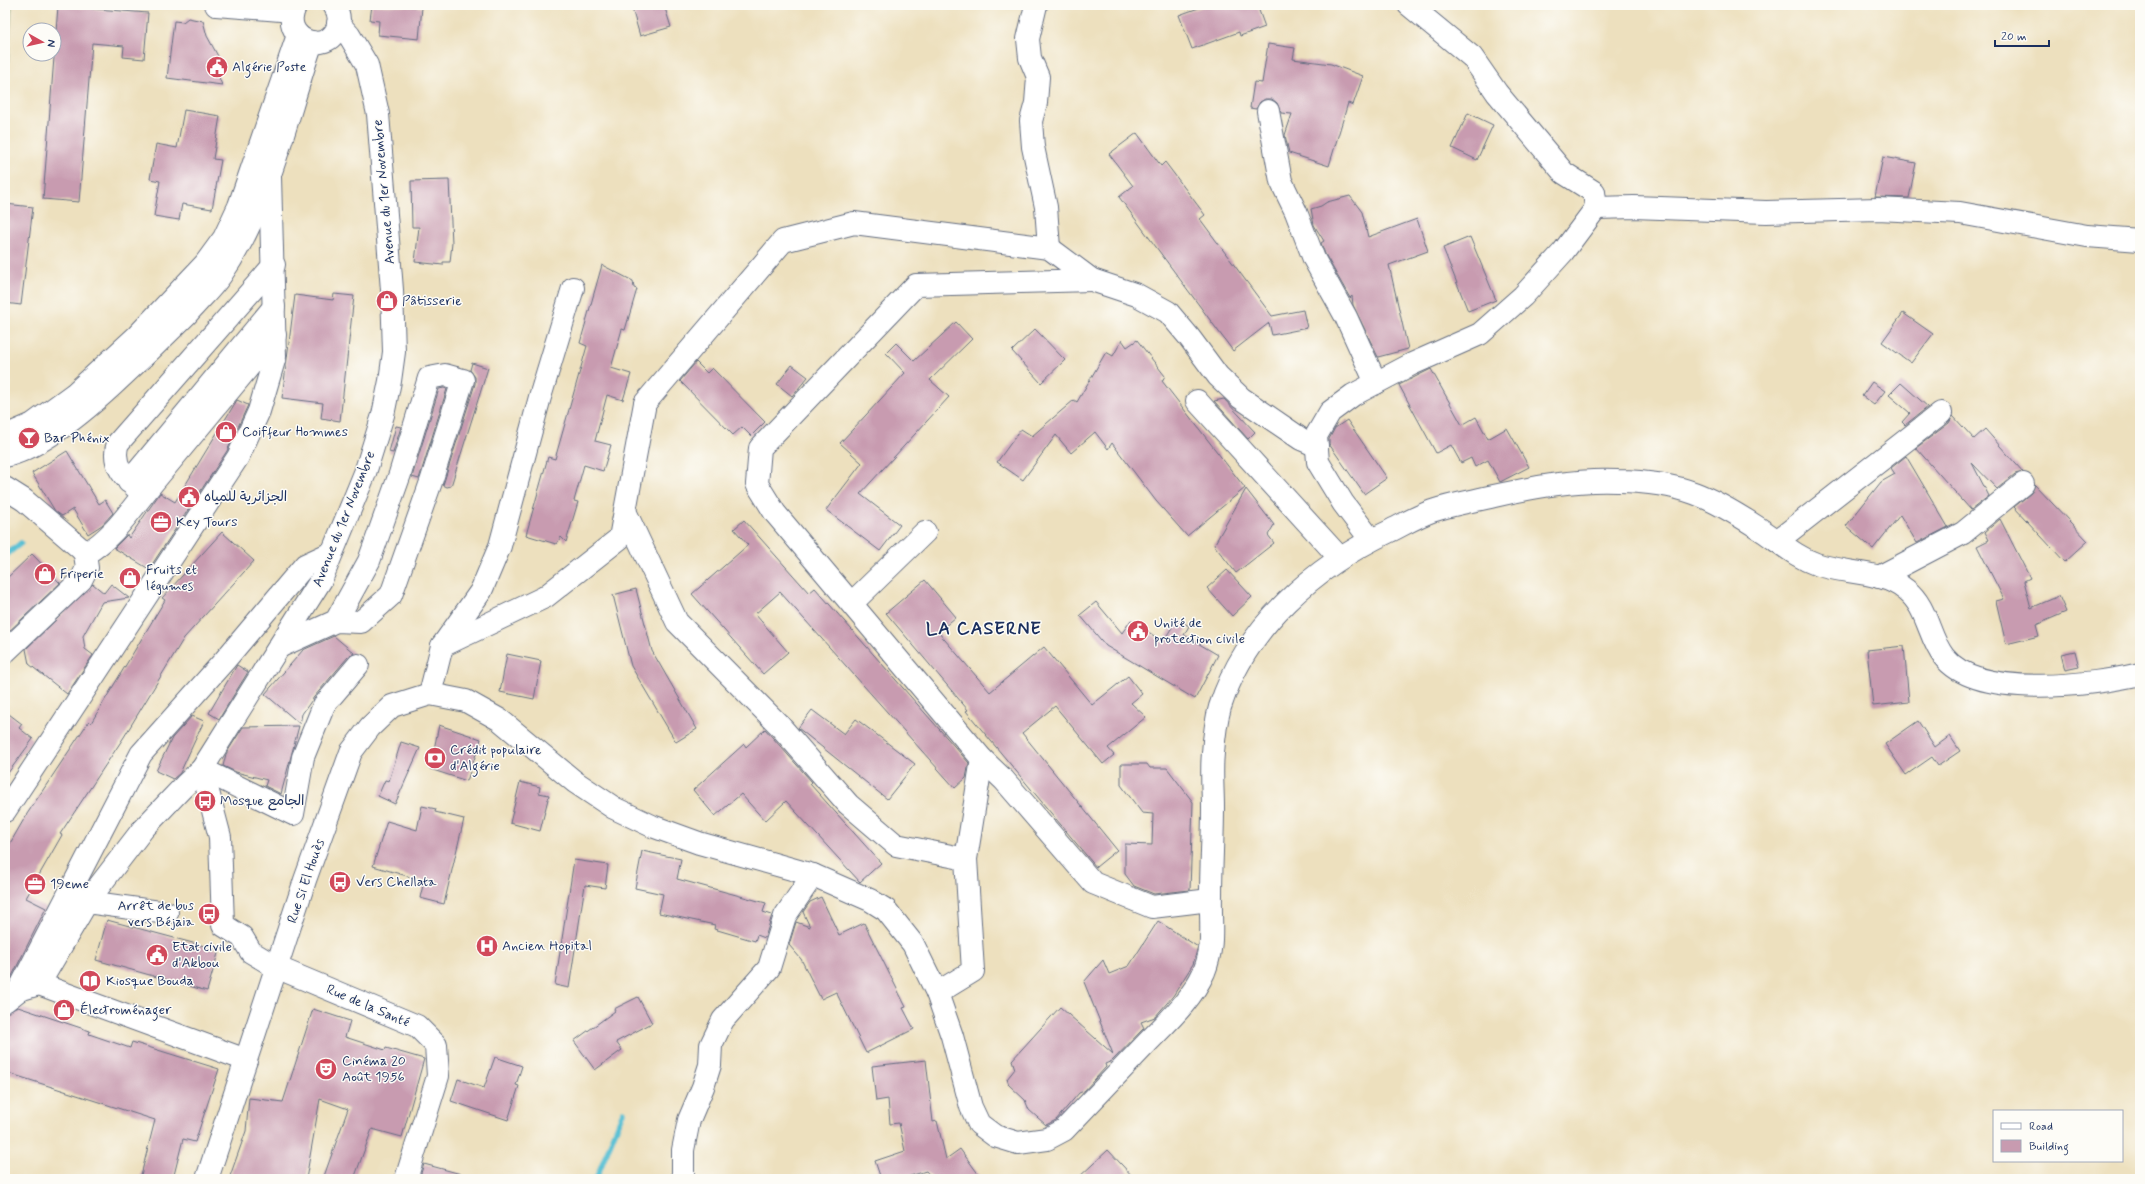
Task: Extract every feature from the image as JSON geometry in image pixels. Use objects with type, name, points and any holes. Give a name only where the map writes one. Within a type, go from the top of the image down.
[{"type":"street","points":[[216,5],[294,8],[292,26],[305,39],[324,41],[331,37],[336,31],[336,14]]},
{"type":"street","points":[[1036,5],[1028,39],[1030,58],[1038,77],[1032,128],[1033,147],[1046,207],[1049,248]]},
{"type":"street","points":[[1371,540],[1342,503],[1318,462],[1316,436],[1330,412],[1353,395],[1412,364],[1480,334],[1523,296],[1563,252],[1596,208],[1594,192],[1564,173],[1497,93],[1472,57],[1409,5]]},
{"type":"street","name":"Avenue du 1er Novembre","points":[[39,984],[87,902],[143,829],[202,769],[281,646],[321,580],[331,553],[366,473],[383,415],[394,352],[386,194],[378,114],[367,65],[336,14]]},
{"type":"street","points":[[5,456],[20,451],[44,438],[93,404],[151,350],[206,294],[221,276],[239,248],[270,177],[305,39]]},
{"type":"street","points":[[5,436],[33,424],[74,394],[137,336],[205,264],[224,238],[239,206],[305,39]]},
{"type":"street","points":[[1268,111],[1281,180],[1296,212],[1314,259],[1346,317],[1376,383]]},
{"type":"street","points":[[5,811],[238,457],[259,411],[275,357],[274,265],[270,177]]},
{"type":"street","points":[[1596,208],[1634,207],[1766,212],[1878,208],[1960,213],[2087,236],[2140,240]]},
{"type":"street","points":[[442,646],[545,597],[620,538],[645,403],[783,241],[854,223],[1049,248],[1092,280],[1137,295],[1168,312],[1218,376],[1241,398],[1301,439],[1316,446]]},
{"type":"street","points":[[136,488],[119,469],[115,461],[115,451],[118,443],[274,265]]},
{"type":"street","points":[[1092,280],[916,285],[760,448],[757,484],[775,513],[982,759],[1004,780],[1093,883],[1152,908],[1210,900]]},
{"type":"street","points":[[430,694],[442,646],[481,591],[500,546],[540,397],[573,288]]},
{"type":"street","points":[[85,554],[97,547],[122,524],[136,488],[274,307]]},
{"type":"street","points":[[136,488],[275,335]]},
{"type":"street","points":[[281,646],[336,620],[361,622],[391,595],[431,482],[463,380],[445,375],[429,378],[400,474],[369,561],[336,620]]},
{"type":"street","points":[[1197,401],[1339,557]]},
{"type":"street","points":[[1777,540],[1941,413]]},
{"type":"street","points":[[5,467],[24,500]]},
{"type":"street","points":[[400,474],[431,482]]},
{"type":"street","name":"Rue Si El Houès","points":[[207,1179],[276,967],[351,752],[370,727],[392,706],[430,694],[466,701],[500,720],[575,782],[614,808],[652,826],[699,843],[813,874],[870,900],[886,910],[913,944],[938,993],[971,1107],[978,1124],[995,1136],[1018,1143],[1047,1139],[1064,1130],[1188,1000],[1204,971],[1213,941],[1210,900],[1212,756],[1219,709],[1237,668],[1260,629],[1294,596],[1339,557],[1431,511],[1534,487],[1612,480],[1656,482],[1692,491],[1715,501],[1777,540],[1795,554],[1814,563],[1879,577],[1903,587],[1916,598],[1934,639],[1945,658],[1957,669],[1977,680],[2030,686],[2111,681],[2140,674]]},
{"type":"street","points":[[1879,577],[1963,533],[2023,484]]},
{"type":"street","points":[[5,488],[24,500],[82,549],[85,554],[87,568],[81,580],[5,652]]},
{"type":"street","points":[[625,512],[677,622],[779,725],[848,804],[896,845],[966,859]]},
{"type":"street","points":[[852,603],[924,532]]},
{"type":"street","points":[[12,996],[141,754],[225,660],[305,565],[331,553]]},
{"type":"street","points":[[202,769],[293,814],[303,757],[324,705],[358,665]]},
{"type":"street","points":[[938,993],[973,971],[966,859],[982,759]]},
{"type":"street","points":[[202,769],[220,837],[223,925],[242,937],[251,952],[276,967]]},
{"type":"street","points":[[683,1179],[683,1150],[689,1120],[704,1087],[710,1065],[711,1045],[724,1020],[769,968],[785,916],[813,874]]},
{"type":"street","points":[[87,902],[168,913]]},
{"type":"street","name":"Rue de la Santé","points":[[276,967],[417,1026],[436,1045],[438,1076],[406,1179]]},
{"type":"street","points":[[12,996],[39,984],[246,1060]]},
{"type":"green space","points":[[5,5],[12,5],[5,113]]},
{"type":"building","points":[[372,5],[422,7],[419,39],[378,35],[379,21],[370,20]]},
{"type":"building","points":[[631,5],[664,5],[671,27],[640,36]]},
{"type":"building","points":[[1207,5],[1257,5],[1265,27],[1240,36],[1239,32],[1192,49],[1179,15]]},
{"type":"building","points":[[58,6],[148,13],[144,59],[123,57],[124,46],[92,43],[79,202],[43,199],[54,62],[62,62],[62,22],[57,22]]},
{"type":"building","points":[[188,18],[203,21],[207,36],[219,58],[216,70],[222,85],[167,78],[174,21],[183,22]]},
{"type":"building","points":[[1268,44],[1295,48],[1293,59],[1331,64],[1363,76],[1353,105],[1348,103],[1329,166],[1289,153],[1285,135],[1292,114],[1281,113],[1277,103],[1272,99],[1265,99],[1260,102],[1256,109],[1250,108],[1254,82],[1262,83]]},
{"type":"building","points":[[184,110],[220,116],[213,159],[221,160],[212,209],[182,204],[179,220],[154,216],[160,181],[150,179],[156,144],[177,148]]},
{"type":"building","points":[[1468,113],[1493,125],[1477,160],[1452,148]]},
{"type":"building","points":[[1137,133],[1161,166],[1165,162],[1205,215],[1200,219],[1272,316],[1303,310],[1307,328],[1272,335],[1269,323],[1233,351],[1119,197],[1133,186],[1109,154]]},
{"type":"building","points":[[1883,157],[1916,163],[1909,198],[1875,197]]},
{"type":"building","points":[[449,180],[452,243],[450,262],[443,262],[443,265],[415,262],[419,227],[412,227],[411,181]]},
{"type":"building","points":[[1350,196],[1362,212],[1368,237],[1417,219],[1428,251],[1389,265],[1408,349],[1378,357],[1353,305],[1352,296],[1350,298],[1325,254],[1321,243],[1324,241],[1314,225],[1311,209],[1321,206],[1327,202]]},
{"type":"building","points":[[5,204],[33,207],[21,305],[5,303]]},
{"type":"building","points":[[1470,237],[1496,300],[1468,311],[1443,248]]},
{"type":"building","points":[[602,265],[633,281],[634,288],[637,289],[625,330],[622,329],[611,368],[631,374],[623,400],[607,395],[595,441],[611,445],[603,471],[584,465],[574,501],[578,502],[566,542],[561,537],[556,544],[526,535],[548,457],[555,459],[587,346],[580,343]]},
{"type":"building","points":[[334,294],[354,296],[340,421],[321,418],[323,403],[282,398],[295,295],[333,300]]},
{"type":"building","points":[[1903,313],[1933,334],[1911,363],[1882,342]]},
{"type":"building","points":[[956,322],[972,339],[930,380],[949,397],[860,494],[900,525],[880,551],[826,510],[862,463],[840,443],[905,373],[886,353],[896,343],[914,361]]},
{"type":"building","points":[[1035,329],[1065,360],[1041,383],[1012,351]]},
{"type":"building","points":[[1122,340],[1127,347],[1137,340],[1165,376],[1162,381],[1245,488],[1187,536],[1156,501],[1112,443],[1108,449],[1095,432],[1071,453],[1056,435],[1023,480],[997,462],[1021,429],[1032,436],[1074,400],[1077,402],[1106,352],[1113,356]]},
{"type":"building","points":[[696,362],[707,373],[712,368],[765,422],[751,436],[742,427],[733,435],[680,381]]},
{"type":"building","points":[[472,363],[488,368],[451,486],[447,487],[443,485],[475,384],[475,377],[470,370]]},
{"type":"building","points":[[792,365],[808,377],[792,396],[777,384]]},
{"type":"building","points":[[1431,369],[1462,425],[1476,417],[1488,439],[1507,428],[1529,467],[1500,482],[1488,460],[1475,467],[1471,458],[1461,463],[1451,445],[1436,453],[1399,385]]},
{"type":"building","points":[[1872,382],[1885,391],[1874,405],[1862,396]]},
{"type":"building","points":[[1901,383],[1928,407],[1905,425],[1902,422],[1910,413],[1889,395]]},
{"type":"building","points":[[439,389],[447,389],[419,479],[412,477]]},
{"type":"building","points":[[1224,399],[1255,432],[1248,439],[1214,401]]},
{"type":"building","name":"الجزائرية للمياه","points":[[237,400],[248,405],[227,451],[149,569],[114,548],[127,535],[129,538],[160,493],[175,502]]},
{"type":"building","points":[[1953,416],[1974,439],[1985,429],[2023,472],[2015,474],[1997,489],[1972,463],[1989,496],[1971,510],[1916,448],[1949,423]]},
{"type":"building","points":[[1347,420],[1387,478],[1364,494],[1329,444],[1329,439],[1335,428]]},
{"type":"building","points":[[396,426],[401,427],[393,453],[389,452]]},
{"type":"building","points":[[67,451],[99,504],[105,500],[113,513],[102,525],[88,534],[73,509],[62,516],[55,511],[32,473]]},
{"type":"building","points":[[1906,456],[1948,527],[1917,543],[1900,515],[1873,549],[1846,526],[1881,482],[1895,474],[1891,468]]},
{"type":"building","points":[[2035,485],[2088,541],[2065,562],[2014,507],[2031,493]]},
{"type":"building","points":[[1246,489],[1274,525],[1268,535],[1274,543],[1236,573],[1214,545]]},
{"type":"building","points":[[2000,519],[2030,578],[2024,581],[2031,608],[2059,596],[2066,612],[2036,625],[2039,636],[2006,644],[1996,601],[2004,599],[1977,546],[1989,540],[1985,532]]},
{"type":"building","points":[[744,520],[809,593],[815,588],[969,763],[966,778],[955,788],[780,592],[755,614],[788,652],[763,674],[692,594],[748,545],[734,529]]},
{"type":"building","points":[[222,532],[254,561],[184,638],[124,737],[60,834],[62,835],[26,898],[46,908],[9,982],[5,985],[5,852],[27,814],[89,721],[91,723],[165,600],[162,598]]},
{"type":"building","points":[[32,554],[60,583],[5,635],[5,580]]},
{"type":"building","points":[[1227,570],[1252,597],[1232,616],[1207,588]]},
{"type":"building","points":[[925,580],[956,617],[938,632],[990,692],[1044,647],[1092,705],[1128,676],[1142,694],[1131,703],[1146,717],[1108,748],[1114,755],[1103,764],[1055,706],[1022,733],[1117,850],[1096,867],[966,711],[968,710],[886,613]]},
{"type":"building","points":[[93,584],[104,593],[111,584],[129,598],[102,602],[83,636],[85,649],[93,655],[67,694],[29,664],[26,649]]},
{"type":"building","points":[[636,589],[652,651],[697,729],[676,742],[631,666],[613,595]]},
{"type":"building","points":[[1096,602],[1122,633],[1131,620],[1163,642],[1177,619],[1189,626],[1184,635],[1218,655],[1195,699],[1106,646],[1080,615]]},
{"type":"building","points":[[334,636],[354,653],[348,657],[314,697],[302,714],[300,724],[265,694],[303,650]]},
{"type":"building","points":[[1904,646],[1909,702],[1873,706],[1867,650]]},
{"type":"building","points":[[2075,651],[2079,667],[2065,670],[2061,654]]},
{"type":"building","points":[[507,654],[541,661],[534,699],[500,692]]},
{"type":"building","points":[[237,665],[248,672],[219,719],[209,713]]},
{"type":"building","points":[[812,710],[844,734],[856,719],[915,764],[887,799],[798,728]]},
{"type":"building","points":[[5,711],[22,724],[19,728],[33,739],[5,777]]},
{"type":"building","points":[[192,716],[204,721],[180,773],[173,779],[156,771],[172,738]]},
{"type":"building","points":[[1918,721],[1935,747],[1950,736],[1960,751],[1938,766],[1932,757],[1906,775],[1885,744]]},
{"type":"building","points":[[439,725],[481,739],[467,781],[430,769]]},
{"type":"building","points":[[299,726],[281,794],[265,786],[267,780],[236,772],[223,766],[226,754],[243,727]]},
{"type":"building","points":[[765,729],[812,782],[810,784],[881,863],[860,882],[786,801],[765,821],[741,794],[715,816],[693,790],[744,744],[746,747]]},
{"type":"building","points":[[401,742],[420,748],[395,804],[378,796],[385,780],[389,781]]},
{"type":"building","points":[[1121,764],[1147,764],[1150,768],[1167,768],[1193,802],[1190,890],[1154,894],[1134,886],[1125,874],[1125,844],[1152,845],[1153,814],[1142,813],[1121,785]]},
{"type":"building","points":[[520,782],[540,787],[539,793],[549,795],[540,831],[510,823]]},
{"type":"building","points":[[422,806],[436,809],[435,812],[464,819],[444,904],[420,898],[424,881],[373,866],[387,821],[417,830]]},
{"type":"building","points":[[642,851],[681,859],[677,879],[766,903],[763,912],[772,915],[765,938],[757,935],[755,941],[714,929],[715,925],[659,913],[663,894],[635,888]]},
{"type":"building","points":[[574,860],[608,865],[605,888],[585,885],[569,988],[555,985]]},
{"type":"building","points":[[821,897],[839,935],[864,923],[906,1007],[903,1008],[914,1029],[866,1053],[836,992],[821,999],[801,959],[789,945],[796,922],[810,927],[803,912],[810,902]]},
{"type":"building","name":"Etat civile d'Akbou","points":[[107,920],[219,950],[207,991],[96,960]]},
{"type":"building","points":[[1158,921],[1198,947],[1193,964],[1173,996],[1155,1017],[1141,1022],[1144,1028],[1112,1061],[1105,1064],[1106,1067],[1084,1091],[1079,1093],[1056,1120],[1046,1125],[1029,1110],[1025,1100],[1009,1085],[1007,1079],[1015,1069],[1012,1060],[1060,1007],[1113,1054],[1084,982],[1103,960],[1109,974],[1129,966]]},
{"type":"building","points":[[638,997],[652,1023],[616,1042],[622,1050],[595,1070],[574,1041],[615,1011],[614,1009]]},
{"type":"building","points":[[18,1007],[90,1031],[89,1034],[130,1048],[132,1042],[219,1069],[195,1142],[183,1139],[173,1179],[140,1179],[155,1120],[5,1072],[5,1013]]},
{"type":"building","points":[[313,1009],[350,1021],[345,1037],[385,1050],[386,1048],[424,1059],[402,1137],[372,1129],[354,1179],[323,1179],[348,1109],[320,1099],[306,1179],[229,1179],[246,1131],[249,1098],[283,1102]]},
{"type":"building","points":[[495,1057],[522,1066],[516,1085],[519,1086],[508,1120],[451,1101],[458,1079],[484,1088]]},
{"type":"building","points":[[926,1060],[933,1122],[937,1121],[946,1159],[960,1149],[982,1179],[933,1179],[926,1171],[901,1179],[881,1179],[875,1161],[905,1151],[899,1123],[890,1124],[888,1099],[876,1101],[872,1066]]},
{"type":"building","points":[[1108,1150],[1135,1179],[1077,1179]]},
{"type":"building","points":[[424,1164],[461,1174],[461,1179],[419,1179]]},
{"type":"waterway","points":[[5,556],[21,543]]},
{"type":"waterway","points":[[596,1179],[623,1112]]},
{"type":"place","name":"Algérie Poste","points":[[217,67]]},
{"type":"place","name":"Pâtisserie","points":[[387,301]]},
{"type":"place","name":"Coiffeur Hommes","points":[[226,432]]},
{"type":"place","name":"Bar Phénix","points":[[29,438]]},
{"type":"place","name":"الجزائرية للمياه","points":[[189,497]]},
{"type":"place","name":"Key Tours","points":[[161,522]]},
{"type":"place","name":"Friperie","points":[[45,574]]},
{"type":"place","name":"Fruits et légumes","points":[[130,578]]},
{"type":"place","name":"Unité de protection civile","points":[[1138,631]]},
{"type":"place","name":"Crédit populaire d'Algérie","points":[[435,758]]},
{"type":"place","name":"Mosque الجامع","points":[[205,801]]},
{"type":"place","name":"Vers Chellata","points":[[340,882]]},
{"type":"place","name":"19eme","points":[[35,884]]},
{"type":"place","name":"Arrêt de bus vers Béjaia","points":[[209,914]]},
{"type":"place","name":"Ancien Hopital","points":[[487,946]]},
{"type":"place","name":"Etat civile d'Akbou","points":[[157,955]]},
{"type":"place","name":"Kiosque Bouda","points":[[90,981]]},
{"type":"place","name":"Électroménager","points":[[64,1010]]},
{"type":"place","name":"Cinéma 20 Août 1956","points":[[326,1069]]},
{"type":"district","name":"LA CASERNE","points":[[984,629]]}]
